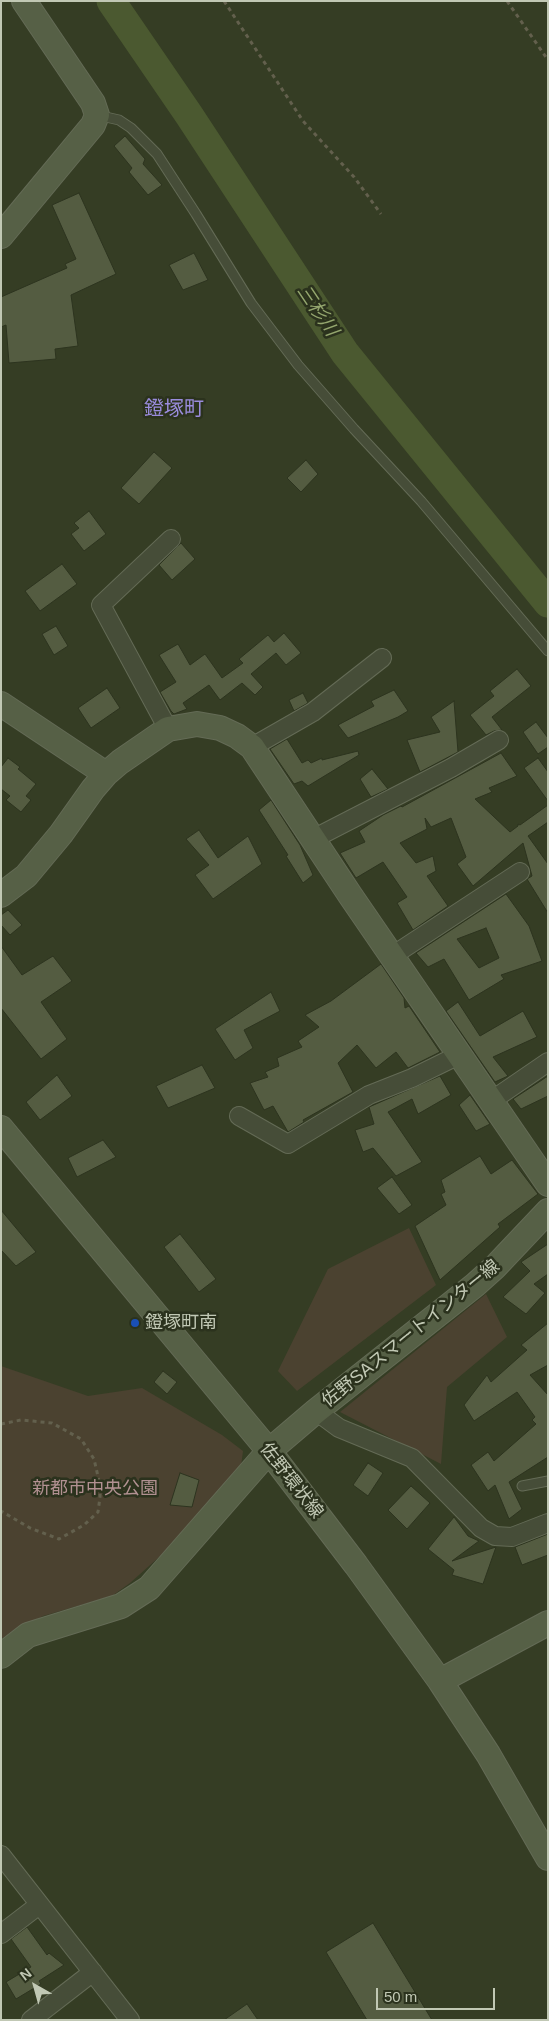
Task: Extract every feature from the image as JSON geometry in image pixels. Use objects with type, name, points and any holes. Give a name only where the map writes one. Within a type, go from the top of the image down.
[{"type":"street","points":[[1,236],[93,124],[97,115],[93,103],[24,1]]},
{"type":"street","points":[[168,730],[101,605],[171,539]]},
{"type":"street","points":[[252,747],[312,712],[382,658]]},
{"type":"street","points":[[1,704],[106,774]]},
{"type":"street","points":[[1,895],[26,876],[61,834],[106,774],[120,762],[168,730],[196,724],[220,728],[237,736],[252,747],[312,839],[548,1184]]},
{"type":"street","points":[[312,839],[451,768],[499,740]]},
{"type":"street","points":[[392,956],[520,872]]},
{"type":"street","points":[[239,1116],[288,1144],[369,1095],[412,1078],[459,1054]]},
{"type":"street","points":[[491,1101],[548,1062]]},
{"type":"street","name":"佐野環状線","points":[[1,1128],[269,1451],[356,1565],[440,1681],[488,1754],[548,1858]]},
{"type":"street","name":"佐野SAスマートインター線","points":[[1,1656],[28,1635],[121,1606],[150,1588],[269,1451],[316,1411],[475,1285],[495,1267],[548,1211]]},
{"type":"street","points":[[316,1411],[338,1428],[412,1458],[481,1528],[495,1536],[512,1537],[548,1523]]},
{"type":"street","points":[[440,1681],[548,1623]]},
{"type":"street","points":[[1,1855],[130,2020]]},
{"type":"street","points":[[1,1934],[39,1905]]},
{"type":"street","points":[[31,2020],[93,1972]]},
{"type":"lane","points":[[97,115],[119,120],[131,128],[157,154],[251,303],[298,365],[421,501],[548,651]]},
{"type":"lane","points":[[522,1486],[548,1481]]},
{"type":"path","points":[[224,1],[303,121],[354,177],[381,214]]},
{"type":"path","points":[[507,1],[548,60]]},
{"type":"path","points":[[1,1424],[21,1420],[52,1423],[81,1439],[94,1459],[100,1485],[100,1497],[98,1512],[84,1525],[58,1539],[30,1528],[1,1511]]},
{"type":"green space","points":[[409,1228],[436,1285],[297,1391],[278,1371],[328,1269]]},
{"type":"green space","points":[[486,1294],[507,1337],[447,1387],[441,1464],[340,1412]]},
{"type":"green space","name":"新都市中央公園","points":[[1,1366],[88,1396],[142,1388],[222,1435],[243,1451],[240,1474],[167,1550],[130,1583],[112,1596],[43,1616],[1,1639]]},
{"type":"building","points":[[125,136],[145,159],[143,164],[162,185],[148,195],[129,172],[132,168],[114,146]]},
{"type":"building","points":[[79,193],[116,274],[71,295],[78,346],[55,349],[56,359],[9,363],[6,325],[1,327],[1,297],[67,268],[65,264],[76,259],[52,205]]},
{"type":"building","points":[[194,253],[208,280],[183,290],[169,265]]},
{"type":"building","points":[[154,452],[172,468],[139,504],[121,488]]},
{"type":"building","points":[[306,460],[318,474],[301,492],[287,478]]},
{"type":"building","points":[[89,511],[106,534],[84,551],[71,534],[79,528],[74,523]]},
{"type":"building","points":[[181,543],[195,559],[172,580],[159,565]]},
{"type":"building","points":[[62,564],[77,584],[40,611],[25,591]]},
{"type":"building","points":[[56,626],[68,646],[54,655],[42,634]]},
{"type":"building","points":[[284,633],[301,653],[286,665],[276,653],[251,674],[263,687],[255,695],[242,683],[220,700],[209,685],[183,703],[187,709],[174,714],[160,692],[176,682],[159,655],[178,644],[190,665],[205,654],[222,678],[243,663],[239,659],[268,635],[274,642]]},
{"type":"building","points":[[517,669],[531,686],[492,717],[502,730],[486,735],[470,715],[494,696],[490,691]]},
{"type":"building","points":[[107,688],[120,708],[91,728],[78,708]]},
{"type":"building","points":[[394,690],[408,711],[348,738],[338,725],[374,706],[371,701]]},
{"type":"building","points":[[303,693],[308,703],[294,711],[289,700]]},
{"type":"building","points":[[454,701],[458,752],[420,772],[407,740],[440,732],[431,717]]},
{"type":"building","points":[[536,722],[548,738],[548,747],[538,754],[523,732]]},
{"type":"building","points":[[287,739],[302,763],[308,760],[311,763],[322,758],[322,760],[358,751],[359,755],[308,786],[302,781],[294,784],[270,749]]},
{"type":"building","points":[[501,753],[517,776],[489,788],[492,792],[475,799],[510,832],[518,824],[520,825],[548,805],[548,822],[528,836],[548,864],[548,913],[527,879],[532,876],[523,843],[473,886],[457,864],[466,857],[451,818],[431,827],[425,818],[427,829],[400,843],[416,863],[433,856],[436,871],[427,876],[448,906],[413,930],[397,903],[407,897],[383,862],[356,878],[340,853],[365,842],[359,831],[383,815],[402,807]]},
{"type":"building","points":[[8,758],[20,767],[18,769],[36,784],[26,796],[31,800],[21,812],[6,800],[10,796],[1,789],[1,767]]},
{"type":"building","points":[[538,758],[548,772],[548,801],[524,768]]},
{"type":"building","points":[[372,769],[388,789],[371,797],[360,779]]},
{"type":"building","points":[[271,800],[300,845],[313,875],[303,883],[286,856],[288,855],[259,810]]},
{"type":"building","points":[[199,830],[218,858],[248,836],[262,864],[213,899],[195,875],[209,865],[186,839]]},
{"type":"building","points":[[506,894],[529,926],[542,961],[501,975],[504,979],[469,1000],[444,959],[428,967],[416,953]],"holes":[[[486,928],[499,958],[479,968],[457,939]]]},
{"type":"building","points":[[8,910],[22,925],[10,935],[1,925],[1,915]]},
{"type":"building","points":[[1,946],[22,975],[53,956],[72,981],[41,1002],[67,1039],[41,1059],[1,1008]]},
{"type":"building","points":[[381,964],[404,998],[405,1008],[409,1006],[440,1052],[408,1068],[396,1052],[376,1068],[357,1045],[338,1063],[353,1092],[303,1120],[304,1122],[288,1132],[273,1106],[264,1110],[250,1083],[268,1077],[265,1072],[279,1066],[277,1058],[302,1047],[298,1041],[319,1027],[305,1015],[331,1001]]},
{"type":"building","points":[[271,992],[280,1011],[244,1030],[253,1048],[235,1060],[215,1029]]},
{"type":"building","points":[[458,1002],[480,1036],[523,1011],[537,1037],[493,1057],[508,1076],[495,1082],[446,1011]]},
{"type":"building","points":[[202,1065],[215,1088],[168,1108],[156,1086]]},
{"type":"building","points":[[57,1075],[72,1096],[40,1120],[26,1102]]},
{"type":"building","points":[[440,1076],[451,1095],[418,1114],[412,1099],[388,1112],[422,1162],[396,1176],[373,1148],[363,1152],[355,1130],[374,1124],[369,1107]]},
{"type":"building","points":[[548,1076],[548,1096],[521,1109],[513,1099]]},
{"type":"building","points":[[470,1095],[490,1124],[476,1131],[459,1105]]},
{"type":"building","points":[[103,1140],[116,1157],[77,1177],[68,1158]]},
{"type":"building","points":[[480,1156],[491,1174],[512,1160],[538,1194],[498,1224],[500,1227],[440,1280],[415,1226],[446,1205],[441,1194],[445,1192],[441,1180]]},
{"type":"building","points":[[392,1177],[412,1205],[399,1214],[377,1188]]},
{"type":"building","points":[[1,1210],[36,1252],[16,1266],[1,1250]]},
{"type":"building","points":[[180,1234],[216,1279],[199,1292],[164,1247]]},
{"type":"building","points":[[548,1244],[548,1274],[534,1284],[545,1293],[526,1314],[503,1297],[530,1271],[521,1262]]},
{"type":"building","points":[[548,1323],[548,1365],[530,1375],[548,1395],[548,1457],[509,1482],[522,1509],[509,1519],[495,1485],[488,1491],[471,1465],[488,1452],[494,1461],[536,1424],[532,1420],[535,1417],[517,1392],[474,1421],[464,1405],[487,1375],[491,1382],[527,1350],[521,1345]]},
{"type":"building","points":[[163,1371],[177,1382],[167,1394],[154,1382]]},
{"type":"building","points":[[368,1463],[383,1473],[368,1496],[353,1485]]},
{"type":"building","points":[[180,1473],[199,1480],[192,1507],[170,1505]]},
{"type":"building","points":[[411,1486],[430,1503],[407,1529],[388,1510]]},
{"type":"building","points":[[454,1517],[468,1536],[479,1541],[452,1561],[496,1547],[483,1584],[452,1575],[454,1570],[428,1549]]},
{"type":"building","points":[[548,1534],[548,1555],[522,1565],[515,1547]]},
{"type":"building","points":[[373,1923],[432,2020],[367,2020],[326,1952]]},
{"type":"building","points":[[27,1927],[47,1955],[49,1953],[64,1965],[39,1981],[41,1984],[16,1999],[6,1982],[31,1967],[11,1939]]},
{"type":"building","points":[[247,2004],[258,2020],[224,2020]]},
{"type":"waterway","name":"三杉川","points":[[111,1],[189,115],[345,353],[548,603]]},
{"type":"place","name":"鐙塚町南","points":[[135,1323]]},
{"type":"district","name":"鐙塚町","points":[[174,409]]}]
